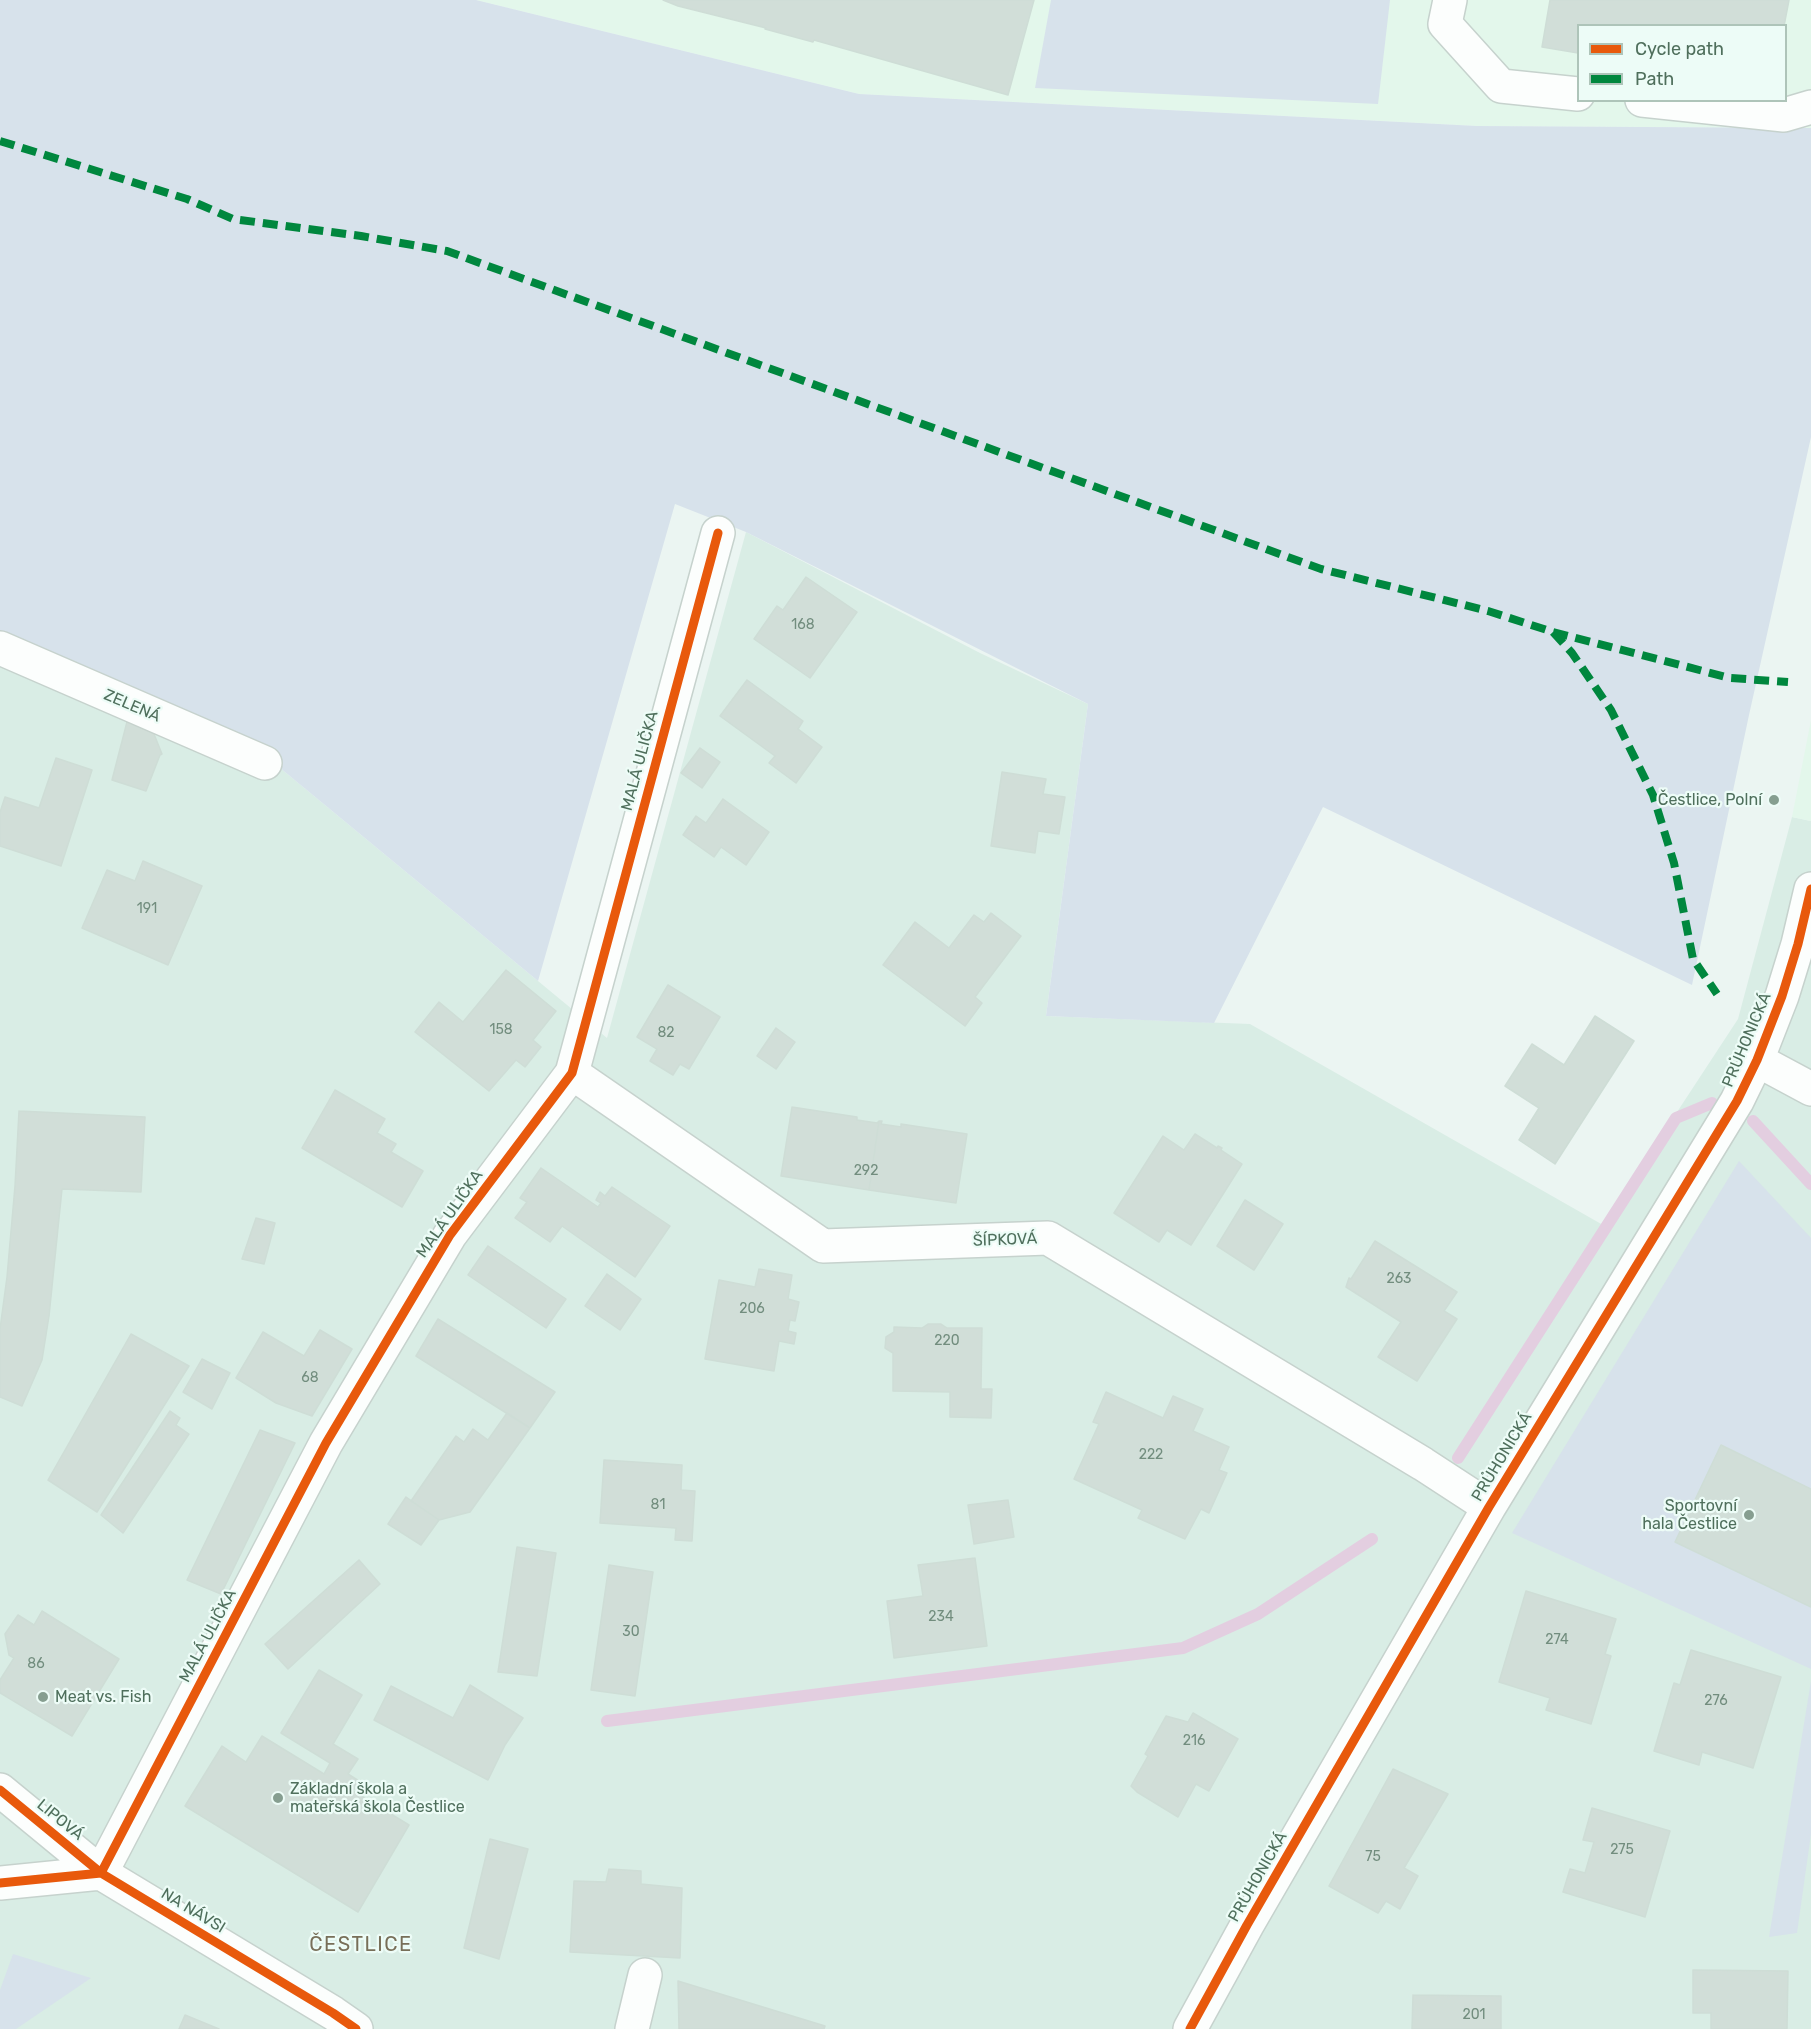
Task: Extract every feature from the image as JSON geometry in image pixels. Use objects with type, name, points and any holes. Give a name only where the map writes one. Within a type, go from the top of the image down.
[{"type":"street","points":[[1450,0],[1445,24],[1501,86],[1577,94]]},
{"type":"street","points":[[1661,102],[1784,115],[1811,107]]},
{"type":"street","name":"MALÁ ULIČKA","points":[[101,1873],[326,1443],[450,1235],[572,1073],[718,533]]},
{"type":"street","name":"ZELENÁ","points":[[0,648],[265,763]]},
{"type":"street","name":"PRŮHONICKÁ","points":[[1190,2029],[1247,1925],[1489,1507],[1737,1101],[1757,1060],[1782,996],[1798,944],[1811,889]]},
{"type":"street","points":[[1757,1060],[1811,1089]]},
{"type":"street","name":"ŠÍPKOVÁ","points":[[572,1073],[823,1246],[1048,1238],[1423,1464],[1489,1507]]},
{"type":"street","name":"LIPOVÁ","points":[[0,1791],[101,1873]]},
{"type":"street","points":[[0,1883],[101,1873]]},
{"type":"street","name":"NA NÁVSI","points":[[101,1873],[356,2029]]},
{"type":"street","points":[[632,2029],[645,1975]]},
{"type":"shaded area","points":[[0,0],[476,0],[859,94],[1477,126],[1811,128],[1811,437],[1692,985],[1323,807],[1214,1023],[1046,1016],[1088,704],[746,532],[675,504],[538,981],[274,763],[0,647]]},
{"type":"shaded area","points":[[476,0],[1811,0],[1811,128],[1477,126],[859,94]]},
{"type":"shaded area","points":[[1051,0],[1390,0],[1378,104],[1035,88]]},
{"type":"shaded area","points":[[746,532],[980,653],[1088,704],[1046,1016],[1250,1024],[1603,1225],[1738,1019],[1792,817],[1811,821],[1811,2029],[0,2029],[0,647],[274,763],[607,1038]]},
{"type":"shaded area","points":[[1811,720],[1811,821],[1792,817]]},
{"type":"shaded area","points":[[1739,1161],[1811,1238],[1811,1669],[1512,1533]]},
{"type":"shaded area","points":[[1811,1681],[1811,1834],[1797,1933],[1769,1937]]},
{"type":"shaded area","points":[[13,1954],[91,1978],[16,2029],[0,2029],[0,1990]]},
{"type":"building","points":[[663,0],[1034,0],[1008,95],[814,40],[813,42],[678,6]]},
{"type":"building","points":[[1550,0],[1789,0],[1784,24],[1577,24],[1577,53],[1542,47]]},
{"type":"building","points":[[806,577],[857,612],[810,678],[754,639],[777,606],[783,610]]},
{"type":"building","points":[[747,680],[803,721],[798,729],[822,747],[796,783],[769,763],[775,756],[720,716]]},
{"type":"building","points":[[128,718],[152,729],[162,754],[146,791],[112,780]]},
{"type":"building","points":[[700,748],[720,762],[702,788],[681,773]]},
{"type":"building","points":[[56,758],[92,770],[61,866],[0,846],[0,812],[5,797],[39,808]]},
{"type":"building","points":[[1002,772],[1046,779],[1043,794],[1065,797],[1059,834],[1038,831],[1035,853],[991,846]]},
{"type":"building","points":[[723,799],[769,832],[746,865],[721,847],[714,857],[683,835],[696,816],[706,823]]},
{"type":"building","points":[[143,861],[202,886],[168,965],[82,928],[107,870],[135,881]]},
{"type":"building","points":[[991,913],[1021,936],[975,997],[982,1003],[965,1026],[883,965],[915,922],[949,948],[974,915],[984,922]]},
{"type":"building","points":[[506,970],[556,1011],[533,1040],[541,1047],[525,1067],[516,1060],[489,1091],[415,1032],[439,1002],[463,1022]]},
{"type":"building","points":[[668,985],[720,1017],[689,1069],[680,1064],[673,1075],[650,1061],[657,1049],[637,1037]]},
{"type":"building","points":[[1595,1016],[1634,1041],[1555,1164],[1519,1140],[1539,1108],[1505,1086],[1532,1044],[1564,1065]]},
{"type":"building","points":[[776,1028],[795,1042],[776,1069],[757,1056]]},
{"type":"building","points":[[335,1090],[385,1119],[377,1133],[396,1144],[391,1152],[423,1171],[402,1207],[302,1148]]},
{"type":"building","points":[[792,1107],[857,1117],[857,1120],[877,1123],[879,1121],[869,1190],[781,1176]]},
{"type":"building","points":[[19,1111],[145,1117],[141,1192],[62,1189],[49,1316],[42,1360],[22,1406],[0,1397],[0,1329],[15,1186]]},
{"type":"building","points":[[879,1121],[882,1121],[881,1124],[901,1127],[901,1124],[967,1134],[956,1203],[869,1190]]},
{"type":"building","points":[[1195,1134],[1217,1148],[1218,1146],[1222,1148],[1221,1150],[1242,1164],[1191,1245],[1167,1230],[1159,1242],[1114,1213],[1163,1136],[1184,1150]]},
{"type":"building","points":[[541,1168],[598,1207],[601,1203],[596,1200],[600,1192],[605,1196],[612,1187],[670,1226],[635,1277],[562,1226],[550,1242],[515,1218],[527,1202],[520,1198]]},
{"type":"building","points":[[1245,1200],[1283,1224],[1254,1270],[1217,1246]]},
{"type":"building","points":[[256,1218],[275,1223],[264,1264],[242,1259]]},
{"type":"building","points":[[1375,1241],[1457,1292],[1444,1311],[1457,1319],[1417,1381],[1378,1357],[1401,1322],[1346,1287],[1349,1278],[1351,1279]]},
{"type":"building","points":[[488,1246],[566,1299],[546,1328],[468,1275]]},
{"type":"building","points":[[759,1269],[792,1275],[788,1299],[799,1302],[795,1321],[790,1320],[788,1331],[796,1333],[794,1344],[779,1341],[774,1371],[705,1359],[719,1280],[755,1287]]},
{"type":"building","points":[[607,1274],[641,1299],[620,1330],[585,1306]]},
{"type":"building","points":[[438,1319],[555,1392],[530,1428],[416,1356]]},
{"type":"building","points":[[928,1324],[941,1324],[947,1328],[982,1328],[981,1389],[992,1389],[991,1418],[950,1417],[950,1392],[893,1391],[893,1353],[885,1348],[886,1337],[894,1332],[894,1327],[922,1328]]},
{"type":"building","points":[[320,1330],[352,1349],[312,1416],[276,1403],[236,1378],[263,1332],[304,1356]]},
{"type":"building","points":[[131,1334],[189,1366],[97,1512],[48,1480]]},
{"type":"building","points":[[202,1359],[230,1373],[212,1409],[183,1392]]},
{"type":"building","points":[[1106,1392],[1163,1418],[1173,1396],[1203,1409],[1193,1431],[1229,1447],[1219,1470],[1227,1473],[1209,1513],[1201,1509],[1185,1539],[1138,1518],[1142,1510],[1074,1479],[1099,1424],[1093,1422]]},
{"type":"building","points":[[170,1411],[180,1418],[176,1425],[189,1434],[123,1533],[101,1515]]},
{"type":"building","points":[[507,1413],[530,1428],[470,1512],[439,1520],[411,1501],[456,1436],[464,1442],[473,1429],[488,1440]]},
{"type":"building","points":[[260,1430],[295,1443],[221,1594],[187,1580]]},
{"type":"building","name":"Sportovní hala Čestlice","points":[[1721,1445],[1811,1489],[1811,1607],[1675,1542]]},
{"type":"building","points":[[604,1460],[682,1465],[681,1490],[695,1491],[692,1541],[675,1540],[676,1528],[600,1523]]},
{"type":"building","points":[[406,1497],[439,1520],[421,1545],[388,1524]]},
{"type":"building","points":[[1008,1500],[1014,1537],[974,1544],[968,1505]]},
{"type":"building","points":[[517,1547],[556,1553],[537,1676],[498,1672]]},
{"type":"building","points":[[975,1558],[987,1646],[894,1658],[887,1601],[923,1596],[918,1565]]},
{"type":"building","points":[[359,1560],[380,1584],[288,1669],[265,1644]]},
{"type":"building","points":[[609,1565],[653,1572],[635,1696],[591,1690]]},
{"type":"building","points":[[1526,1591],[1616,1619],[1605,1654],[1611,1656],[1591,1724],[1546,1710],[1550,1698],[1499,1682]]},
{"type":"building","points":[[42,1611],[119,1659],[72,1736],[0,1693],[0,1680],[14,1658],[9,1655],[5,1634],[18,1615],[34,1625]]},
{"type":"building","points":[[1691,1650],[1781,1677],[1753,1768],[1702,1752],[1699,1765],[1654,1751],[1674,1683],[1680,1685]]},
{"type":"building","name":"Základní škola a mateřská škola Čestlice","points":[[319,1670],[362,1695],[333,1744],[358,1759],[348,1774],[359,1781],[353,1791],[409,1825],[358,1912],[185,1806],[222,1746],[246,1762],[262,1736],[324,1774],[330,1763],[281,1733]]},
{"type":"building","points":[[470,1685],[523,1718],[505,1745],[488,1780],[374,1720],[391,1686],[453,1718]]},
{"type":"building","points":[[1193,1713],[1238,1739],[1209,1791],[1196,1784],[1178,1817],[1131,1786],[1166,1716],[1188,1722]]},
{"type":"building","points":[[1393,1769],[1448,1794],[1404,1868],[1418,1876],[1400,1909],[1386,1901],[1378,1913],[1329,1886]]},
{"type":"building","points":[[1592,1808],[1670,1831],[1645,1917],[1563,1892],[1570,1869],[1585,1873],[1594,1842],[1583,1840]]},
{"type":"building","points":[[490,1839],[528,1849],[499,1959],[464,1948]]},
{"type":"building","points":[[609,1869],[641,1871],[641,1884],[682,1888],[680,1958],[570,1952],[574,1881],[606,1882]]},
{"type":"building","points":[[1693,1970],[1788,1971],[1787,2029],[1711,2029],[1711,2013],[1693,2013]]},
{"type":"building","points":[[678,1981],[825,2026],[824,2029],[679,2029]]},
{"type":"building","points":[[1413,1995],[1501,1996],[1501,2029],[1412,2029]]},
{"type":"building","points":[[185,2015],[219,2029],[179,2029]]},
{"type":"waterway","points":[[1458,1458],[1676,1118],[1712,1103]]},
{"type":"waterway","points":[[1753,1121],[1811,1184]]},
{"type":"waterway","points":[[607,1721],[1183,1648],[1258,1614],[1372,1539]]},
{"type":"marked path","points":[[0,141],[187,199],[233,219],[361,236],[447,251],[1321,569],[1488,611],[1553,632],[1730,678],[1788,682]]},
{"type":"marked path","points":[[1553,632],[1572,653],[1611,710],[1653,795],[1674,863],[1693,959],[1717,994]]},
{"type":"cycle path","points":[[101,1873],[326,1443],[450,1235],[572,1073],[718,533]]},
{"type":"cycle path","points":[[1190,2029],[1247,1925],[1489,1507],[1737,1101],[1757,1060],[1782,996],[1798,944],[1811,889]]},
{"type":"cycle path","points":[[0,1790],[101,1873],[356,2029]]},
{"type":"cycle path","points":[[0,1883],[101,1873]]},
{"type":"place","name":"Čestlice, Polní","points":[[1774,800]]},
{"type":"place","name":"Sportovní hala Čestlice","points":[[1749,1515]]},
{"type":"place","name":"Meat vs. Fish","points":[[43,1697]]},
{"type":"place","name":"Základní škola a mateřská škola Čestlice","points":[[278,1798]]},
{"type":"district","name":"ČESTLICE","points":[[361,1945]]}]
